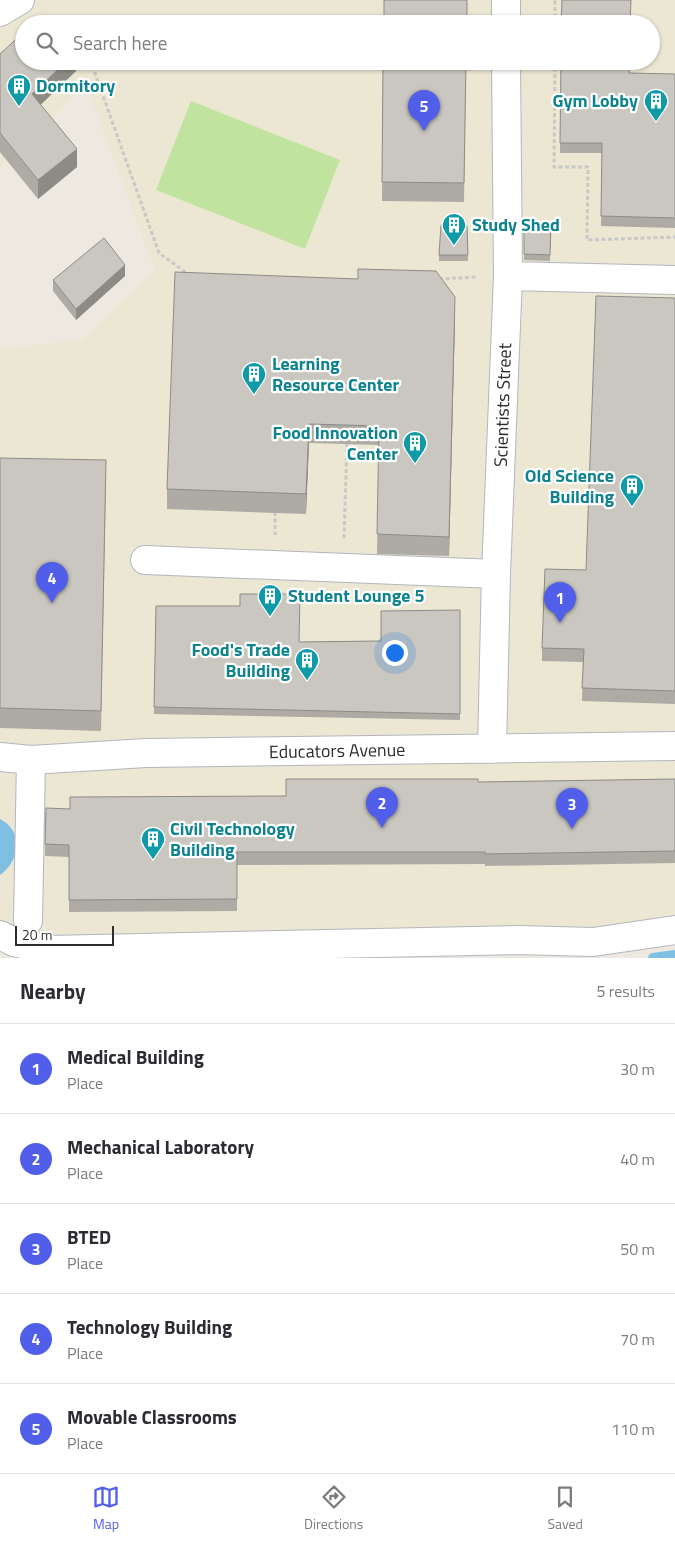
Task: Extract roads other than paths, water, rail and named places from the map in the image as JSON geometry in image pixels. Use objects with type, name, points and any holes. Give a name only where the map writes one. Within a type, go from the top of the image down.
[{"type":"street","points":[[0,12],[20,0]]},
{"type":"street","points":[[506,0],[506,15]]},
{"type":"street","name":"Scientists Street","points":[[492,749],[496,574],[508,276],[506,70]]},
{"type":"street","points":[[508,276],[675,280]]},
{"type":"street","points":[[145,560],[496,574]]},
{"type":"street","name":"Educators Avenue","points":[[0,757],[31,760],[146,753],[675,746]]},
{"type":"street","points":[[28,921],[31,760]]},
{"type":"street","points":[[0,935],[14,942],[48,950],[518,940],[593,942],[675,930]]},
{"type":"water","points":[[0,819],[8,824],[13,831],[16,838],[16,846],[12,862],[0,875]]},
{"type":"waterway","points":[[653,958],[675,955]]},
{"type":"place","name":"Dormitory","points":[[19,107]]},
{"type":"place","name":"Gym Lobby","points":[[656,122]]},
{"type":"place","name":"Movable Classrooms","points":[[424,131]]},
{"type":"place","name":"Study Shed","points":[[454,246]]},
{"type":"place","name":"Learning Resource Center","points":[[254,395]]},
{"type":"place","name":"Food Innovation Center","points":[[415,464]]},
{"type":"place","name":"Old Science Building","points":[[632,507]]},
{"type":"place","name":"Technology Building","points":[[52,603]]},
{"type":"place","name":"Student Lounge 5","points":[[270,617]]},
{"type":"place","name":"Medical Building","points":[[560,623]]},
{"type":"place","name":"Food's Trade Building","points":[[307,681]]},
{"type":"place","name":"Mechanical Laboratory","points":[[382,828]]},
{"type":"place","name":"BTED","points":[[572,829]]},
{"type":"place","name":"Civil Technology Building","points":[[153,860]]}]
